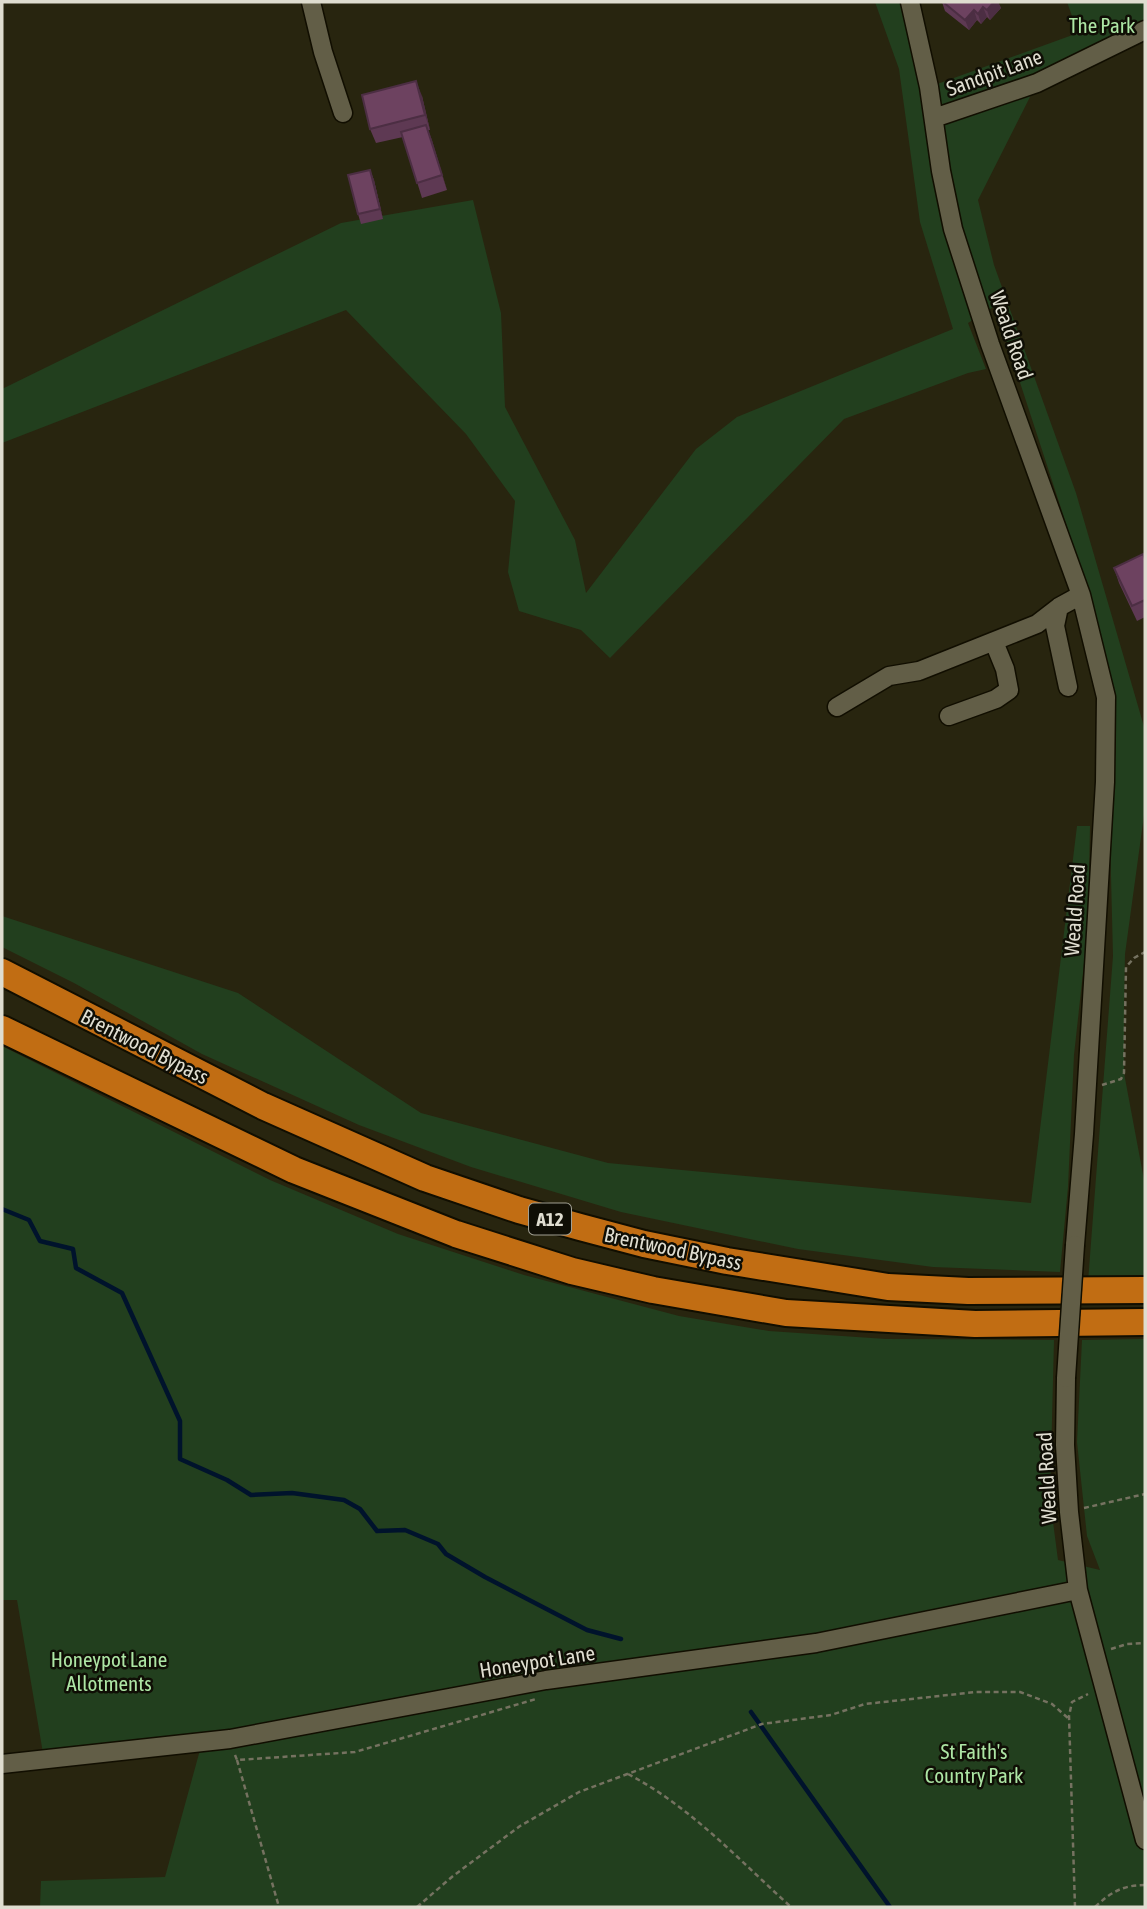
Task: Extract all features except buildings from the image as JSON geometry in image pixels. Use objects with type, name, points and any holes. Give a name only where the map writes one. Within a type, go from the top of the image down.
[{"type":"highway","name":"Brentwood Bypass","points":[[2,972],[263,1106],[350,1145],[425,1178],[568,1224],[644,1244],[727,1261],[888,1287],[968,1292],[1145,1290]]},
{"type":"highway","name":"Brentwood Bypass","points":[[2,1029],[294,1170],[456,1234],[572,1271],[653,1290],[786,1312],[975,1324],[1145,1322]]},
{"type":"street","points":[[311,2],[323,52],[343,113]]},
{"type":"street","name":"Weald Road","points":[[910,2],[953,229],[990,344],[1081,595],[1106,698],[1105,782],[1074,1245],[1065,1445],[1078,1590],[1145,1840]]},
{"type":"street","name":"Sandpit Lane","points":[[934,118],[1037,83],[1145,30]]},
{"type":"street","points":[[837,708],[889,676],[919,671],[1037,624],[1081,595]]},
{"type":"street","points":[[1059,607],[1055,626],[1068,687]]},
{"type":"street","points":[[950,716],[996,699],[1009,690],[1005,669],[994,642]]},
{"type":"street","name":"Honeypot Lane","points":[[2,1764],[230,1739],[546,1680],[816,1643],[1078,1590]]},
{"type":"path","points":[[1086,1089],[1114,1082],[1121,1079],[1124,1073],[1126,967],[1134,958],[1145,952]]},
{"type":"path","points":[[1069,1511],[1145,1494]]},
{"type":"path","points":[[1095,1653],[1127,1644],[1145,1643]]},
{"type":"path","points":[[237,1760],[355,1752],[534,1700],[546,1691],[546,1680]]},
{"type":"path","points":[[1075,1907],[1069,1719],[1072,1702],[1104,1686]]},
{"type":"path","points":[[417,1907],[453,1876],[520,1826],[579,1792],[770,1722],[831,1714],[865,1704],[976,1692],[1020,1692],[1052,1704],[1069,1719]]},
{"type":"path","points":[[230,1739],[279,1907]]},
{"type":"path","points":[[628,1774],[659,1790],[692,1816],[791,1907]]},
{"type":"path","points":[[1096,1907],[1113,1892],[1132,1885],[1145,1885]]},
{"type":"green space","name":"The Park","points":[[875,2],[910,2],[929,87],[1078,33],[1067,2],[1145,2],[1145,30],[1037,83],[978,200],[994,265],[1076,493],[1145,730],[1145,808],[1125,954],[1124,1073],[1145,1185],[1145,1281],[1088,1282],[1113,956],[1110,837],[1116,742],[1111,685],[1074,548],[995,306],[968,323],[986,369],[968,373],[844,419],[610,658],[581,630],[519,611],[508,572],[515,501],[466,434],[346,310],[2,443],[2,389],[341,223],[473,200],[501,313],[505,407],[575,540],[586,593],[696,449],[737,417],[953,329],[920,222],[899,69]]},
{"type":"green space","points":[[1077,826],[1090,826],[1088,927],[1074,1055],[1068,1187],[1060,1272],[933,1267],[798,1249],[621,1212],[471,1167],[359,1125],[202,1054],[74,983],[2,947],[2,916],[238,993],[421,1113],[608,1163],[1031,1203]]},
{"type":"green space","points":[[2,1046],[270,1180],[398,1234],[524,1275],[679,1316],[769,1331],[886,1339],[1054,1340],[1050,1499],[1058,1560],[1100,1570],[1087,1536],[1077,1442],[1082,1340],[1145,1339],[1145,1907],[40,1907],[41,1881],[165,1877],[200,1750],[230,1739],[44,1759],[17,1600],[2,1600]]},
{"type":"waterway","points":[[2,1209],[29,1220],[40,1241],[73,1249],[76,1268],[122,1293],[180,1421],[180,1459],[227,1480],[251,1495],[292,1493],[344,1500],[360,1509],[377,1531],[405,1530],[438,1544],[446,1554],[485,1577],[587,1630],[621,1639]]},
{"type":"waterway","points":[[751,1712],[890,1907]]},
{"type":"park label","name":"Honeypot Lane Allotments","points":[[109,1671]]},
{"type":"park label","name":"St Faith's Country Park","points":[[974,1763]]}]
